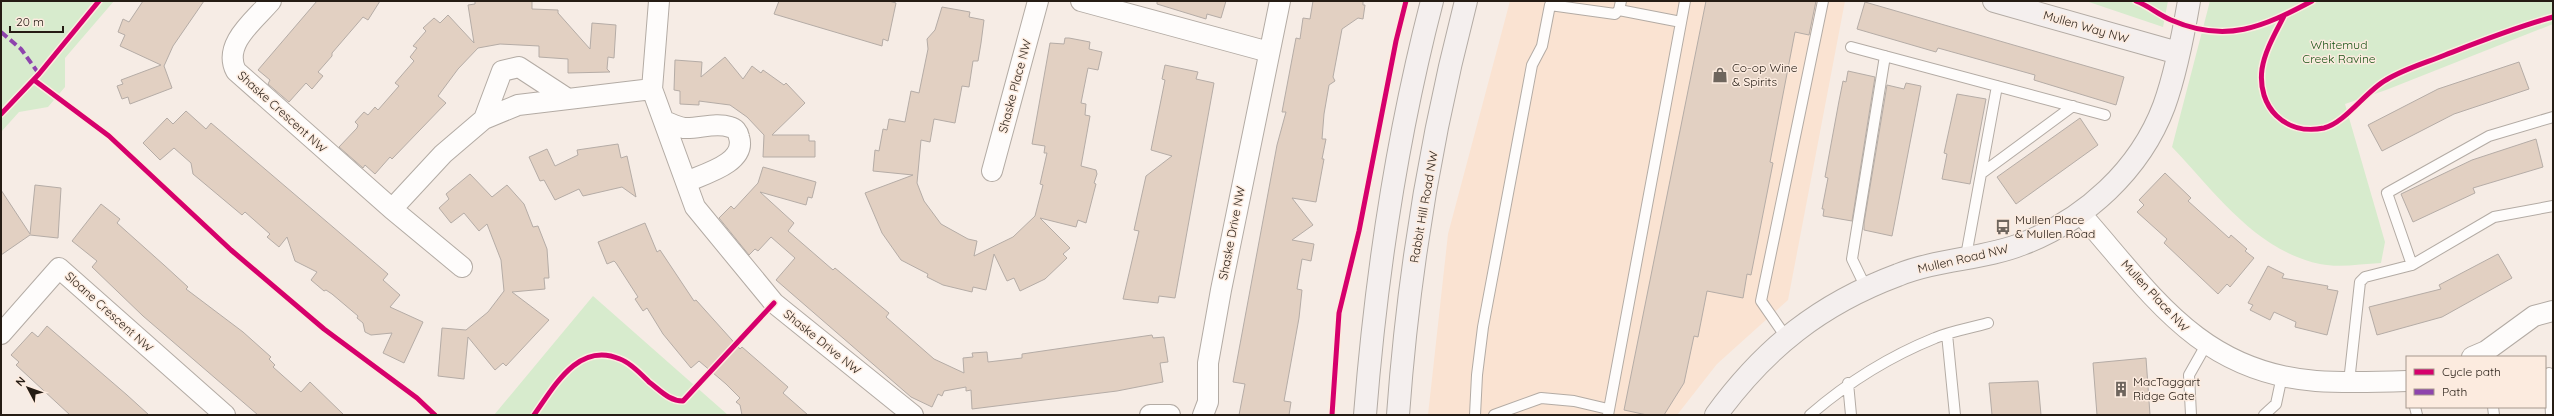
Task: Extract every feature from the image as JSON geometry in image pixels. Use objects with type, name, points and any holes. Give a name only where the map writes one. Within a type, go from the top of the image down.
[{"type":"street","name":"Shaske Crescent NW","points":[[272,1],[237,40],[231,52],[231,62],[236,71],[392,209],[462,267]]},
{"type":"street","name":"Shaske Drive NW","points":[[659,1],[652,89],[695,207],[774,302],[912,415]]},
{"type":"street","name":"Shaske Place NW","points":[[992,171],[1038,1]]},
{"type":"street","points":[[1082,1],[1269,52]]},
{"type":"street","name":"Shaske Drive NW","points":[[1203,415],[1208,402],[1208,364],[1221,290],[1280,1]]},
{"type":"street","points":[[1365,415],[1380,269],[1407,112],[1432,1]]},
{"type":"street","name":"Rabbit Hill Road NW","points":[[1398,415],[1410,280],[1455,41],[1466,1]]},
{"type":"street","name":"Mullen Way NW","points":[[1994,1],[2178,53]]},
{"type":"street","name":"Mullen Road NW","points":[[1716,415],[1735,389],[1786,337],[1824,310],[1866,288],[1900,274],[1966,256],[2022,244],[2081,214],[2119,178],[2148,139],[2164,107],[2178,53],[2189,1]]},
{"type":"street","points":[[484,119],[502,71],[519,66],[568,99]]},
{"type":"street","points":[[392,209],[443,154],[484,119],[518,105],[652,89]]},
{"type":"street","points":[[664,121],[683,128],[721,125],[731,127],[738,132],[741,142],[739,153],[731,160],[686,182]]},
{"type":"street","name":"Mullen Place NW","points":[[2081,214],[2178,323],[2206,345],[2252,367],[2282,376],[2315,381],[2406,381]]},
{"type":"street","name":"Sloane Crescent NW","points":[[1,334],[59,268],[225,415]]},
{"type":"street","points":[[2482,355],[2534,316],[2553,311]]},
{"type":"street","points":[[1150,415],[1164,413],[1170,415]]},
{"type":"lane","points":[[1494,415],[1541,398],[1574,401],[1608,412],[1685,1]]},
{"type":"lane","points":[[1786,337],[1761,301],[1823,1]]},
{"type":"lane","points":[[1475,415],[1477,375],[1491,282],[1532,66],[1542,46],[1550,3],[1615,14],[1620,6],[1681,22]]},
{"type":"lane","points":[[1851,46],[2105,115]]},
{"type":"lane","points":[[1866,288],[1852,259],[1885,56]]},
{"type":"lane","points":[[1966,256],[1997,86]]},
{"type":"lane","points":[[1982,173],[2073,106]]},
{"type":"lane","points":[[2412,265],[2387,192],[2489,136],[2553,117]]},
{"type":"lane","points":[[2349,382],[2360,282],[2364,277],[2412,265],[2494,217],[2553,206]]},
{"type":"lane","points":[[1814,414],[1848,383],[1891,358],[1947,334],[1988,323]]},
{"type":"lane","points":[[1947,334],[1955,415]]},
{"type":"lane","points":[[2192,415],[2189,375],[2206,345]]},
{"type":"lane","points":[[2549,373],[2551,415]]},
{"type":"lane","points":[[2264,415],[2276,404],[2282,376]]},
{"type":"lane","points":[[1848,383],[1851,415]]},
{"type":"shaded area","points":[[1510,1],[1845,1],[1788,300],[1717,364],[1677,415],[1428,415],[1448,234]]},
{"type":"green space","points":[[1,1],[114,1],[65,58],[65,87],[48,107],[19,112],[1,132]]},
{"type":"green space","points":[[2086,1],[2168,1],[2163,27]]},
{"type":"green space","name":"Whitemud Creek Ravine","points":[[2210,1],[2553,1],[2553,24],[2386,90],[2345,104],[2385,242],[2381,263],[2335,266],[2320,264],[2297,257],[2276,247],[2256,233],[2238,218],[2172,147]]},
{"type":"green space","points":[[593,296],[728,415],[494,415]]},
{"type":"building","points":[[143,1],[204,1],[173,46],[164,66],[172,88],[130,104],[128,97],[122,99],[117,86],[123,84],[121,80],[161,65],[120,46],[125,35],[118,32],[123,19],[129,22]]},
{"type":"building","points":[[317,1],[380,1],[368,20],[363,17],[332,53],[332,56],[318,72],[323,76],[312,89],[306,83],[289,102],[268,84],[270,80],[258,70]]},
{"type":"building","points":[[475,1],[532,1],[532,9],[558,10],[558,13],[590,49],[592,23],[616,25],[614,58],[608,57],[607,69],[610,72],[568,73],[568,59],[539,57],[539,46],[500,44],[478,48],[458,69],[438,96],[446,103],[392,159],[390,157],[375,174],[365,165],[363,168],[339,147],[357,128],[358,125],[355,122],[364,112],[368,115],[375,107],[378,110],[399,86],[395,83],[414,61],[410,57],[417,48],[413,46],[426,31],[423,28],[434,18],[440,23],[448,15],[474,43],[468,5],[475,4]]},
{"type":"building","points":[[779,1],[889,1],[896,3],[888,41],[883,39],[882,46],[774,14]]},
{"type":"building","points":[[1157,1],[1226,1],[1221,18],[1207,14],[1206,19],[1157,4]]},
{"type":"building","points":[[1313,1],[1363,1],[1363,5],[1365,5],[1363,19],[1358,18],[1342,29],[1333,77],[1335,81],[1329,85],[1324,114],[1322,139],[1326,139],[1316,202],[1292,198],[1313,225],[1292,240],[1314,244],[1311,261],[1302,259],[1297,289],[1302,290],[1299,318],[1284,401],[1291,402],[1289,415],[1239,415],[1245,384],[1233,382],[1277,145],[1286,112],[1282,112],[1296,38],[1300,39],[1303,18],[1310,19]]},
{"type":"building","points":[[1706,1],[1816,1],[1809,35],[1795,32],[1770,162],[1773,163],[1751,275],[1747,274],[1743,298],[1707,291],[1698,337],[1694,336],[1684,383],[1664,415],[1647,415],[1624,410]]},
{"type":"building","points":[[1865,2],[2124,77],[2116,105],[2034,80],[2035,75],[1938,48],[1936,52],[1857,29]]},
{"type":"building","points":[[942,7],[970,12],[969,17],[984,20],[981,43],[978,61],[973,61],[969,87],[962,86],[955,123],[934,119],[930,142],[921,140],[917,183],[924,201],[941,224],[968,239],[977,241],[974,256],[1013,237],[1035,216],[1043,185],[1040,184],[1047,153],[1044,153],[1045,146],[1032,144],[1050,43],[1064,44],[1065,38],[1069,38],[1090,42],[1089,49],[1102,52],[1098,70],[1088,68],[1081,103],[1086,104],[1085,115],[1090,116],[1081,166],[1096,170],[1097,174],[1094,183],[1096,184],[1086,223],[1078,220],[1076,227],[1040,218],[1070,248],[1063,254],[1067,258],[1045,279],[1020,291],[1014,278],[1007,281],[994,254],[986,290],[973,287],[972,292],[943,285],[927,277],[928,274],[901,260],[882,233],[865,193],[913,175],[873,171],[875,150],[879,151],[883,129],[887,130],[889,119],[905,122],[911,91],[919,93],[928,49],[927,39],[935,30]]},
{"type":"building","points":[[725,57],[743,79],[752,66],[761,73],[763,70],[784,85],[786,83],[805,103],[772,135],[809,135],[809,141],[815,141],[815,157],[763,157],[764,135],[747,117],[730,105],[699,101],[699,105],[680,104],[680,91],[674,90],[675,60],[702,62],[701,77]]},
{"type":"building","points":[[2519,62],[2529,89],[2454,114],[2382,151],[2368,125],[2438,89]]},
{"type":"building","points":[[1165,65],[1198,72],[1196,79],[1214,83],[1175,298],[1159,296],[1158,303],[1123,299],[1139,231],[1134,230],[1146,176],[1172,156],[1151,150],[1165,80],[1162,79]]},
{"type":"building","points":[[1848,71],[1875,77],[1852,221],[1823,216],[1824,209],[1822,209],[1828,178],[1825,177],[1839,101],[1843,81],[1846,82]]},
{"type":"building","points":[[1906,83],[1921,86],[1892,236],[1864,230],[1864,223],[1887,85],[1904,89]]},
{"type":"building","points":[[1957,94],[1986,99],[1970,184],[1942,179],[1947,154],[1944,153]]},
{"type":"building","points":[[186,111],[206,129],[211,123],[388,274],[383,280],[400,295],[390,307],[423,322],[404,363],[383,353],[392,333],[371,335],[365,332],[363,323],[357,318],[358,316],[332,294],[326,290],[324,291],[311,280],[317,272],[295,261],[287,237],[279,247],[267,237],[270,234],[245,212],[242,215],[193,174],[191,163],[174,148],[160,160],[143,143],[167,118],[173,124]]},
{"type":"building","points":[[2080,118],[2098,145],[2016,204],[1997,177]]},
{"type":"building","points":[[2536,139],[2543,167],[2473,188],[2475,193],[2413,222],[2401,194],[2472,160]]},
{"type":"building","points":[[618,144],[621,158],[627,156],[636,197],[622,187],[583,196],[579,189],[555,200],[544,180],[540,181],[529,157],[547,149],[555,166],[578,155],[577,150]]},
{"type":"building","points":[[763,167],[816,182],[812,198],[808,197],[806,205],[760,192],[794,223],[788,231],[833,270],[835,268],[889,313],[886,317],[934,359],[964,373],[963,358],[973,357],[972,353],[987,352],[988,362],[1022,358],[1022,354],[1152,335],[1153,338],[1164,337],[1168,362],[1160,363],[1163,382],[1117,391],[972,409],[971,390],[966,391],[966,387],[944,391],[942,396],[938,394],[932,407],[911,397],[776,280],[795,258],[771,237],[758,251],[755,249],[749,255],[719,218],[731,206],[734,209],[758,183]]},
{"type":"building","points":[[2165,173],[2191,198],[2188,201],[2229,238],[2231,235],[2247,249],[2245,251],[2254,258],[2230,287],[2227,284],[2218,294],[2164,243],[2167,239],[2137,212],[2144,205],[2139,200]]},
{"type":"building","points":[[470,174],[492,197],[507,185],[524,204],[533,227],[538,226],[547,249],[549,278],[544,278],[545,289],[512,292],[549,320],[506,366],[503,363],[495,370],[468,337],[464,379],[438,376],[442,328],[466,330],[488,312],[504,291],[501,260],[487,224],[479,231],[464,213],[451,223],[439,208],[449,199],[446,194]]},
{"type":"building","points":[[35,185],[61,188],[58,238],[30,235],[1,255],[1,190],[30,234]]},
{"type":"building","points":[[101,204],[120,219],[117,223],[188,287],[186,289],[243,332],[271,357],[269,359],[275,365],[273,367],[301,392],[310,382],[344,415],[258,415],[143,316],[92,267],[97,261],[72,241]]},
{"type":"building","points":[[645,223],[657,252],[660,250],[694,301],[696,300],[740,349],[742,347],[788,387],[783,393],[808,415],[742,415],[740,405],[736,402],[740,398],[726,384],[699,361],[691,368],[663,334],[647,308],[643,311],[635,299],[638,297],[616,263],[614,261],[607,264],[598,242]]},
{"type":"building","points":[[2498,254],[2512,278],[2442,317],[2377,335],[2369,307],[2441,289],[2439,285]]},
{"type":"building","points":[[2268,266],[2284,274],[2282,278],[2328,286],[2327,289],[2338,291],[2327,335],[2295,327],[2296,322],[2274,312],[2270,320],[2250,310],[2253,305],[2248,303]]},
{"type":"building","points":[[47,326],[149,415],[70,415],[16,365],[19,362],[11,355],[32,332],[38,337]]},
{"type":"building","name":"MacTaggart Ridge Gate","points":[[2146,358],[2150,415],[2097,415],[2093,363]]},
{"type":"building","points":[[2038,381],[2041,415],[1992,415],[1989,383]]},
{"type":"marked path","points":[[1,32],[21,49],[39,74]]},
{"type":"cycle path","points":[[1,114],[39,74],[99,1]]},
{"type":"cycle path","points":[[1332,415],[1339,313],[1359,231],[1396,41],[1406,1]]},
{"type":"cycle path","points":[[2136,1],[2171,20],[2209,31],[2227,31],[2260,25],[2312,1]]},
{"type":"cycle path","points":[[2284,16],[2271,41],[2263,62],[2262,83],[2264,95],[2276,116],[2297,128],[2310,129],[2324,128],[2332,125],[2348,114],[2378,85],[2415,66],[2499,34],[2553,17]]},
{"type":"cycle path","points":[[34,80],[109,136],[231,250],[324,329],[417,398],[435,415]]},
{"type":"cycle path","points":[[534,415],[559,380],[580,361],[592,356],[605,355],[620,359],[636,369],[649,382],[665,394],[678,401],[683,401],[774,303]]},
{"type":"place","name":"Co-op Wine & Spirits","points":[[1720,75]]},
{"type":"place","name":"Mullen Place & Mullen Road","points":[[2003,227]]},
{"type":"place","name":"MacTaggart Ridge Gate","points":[[2121,389]]}]
